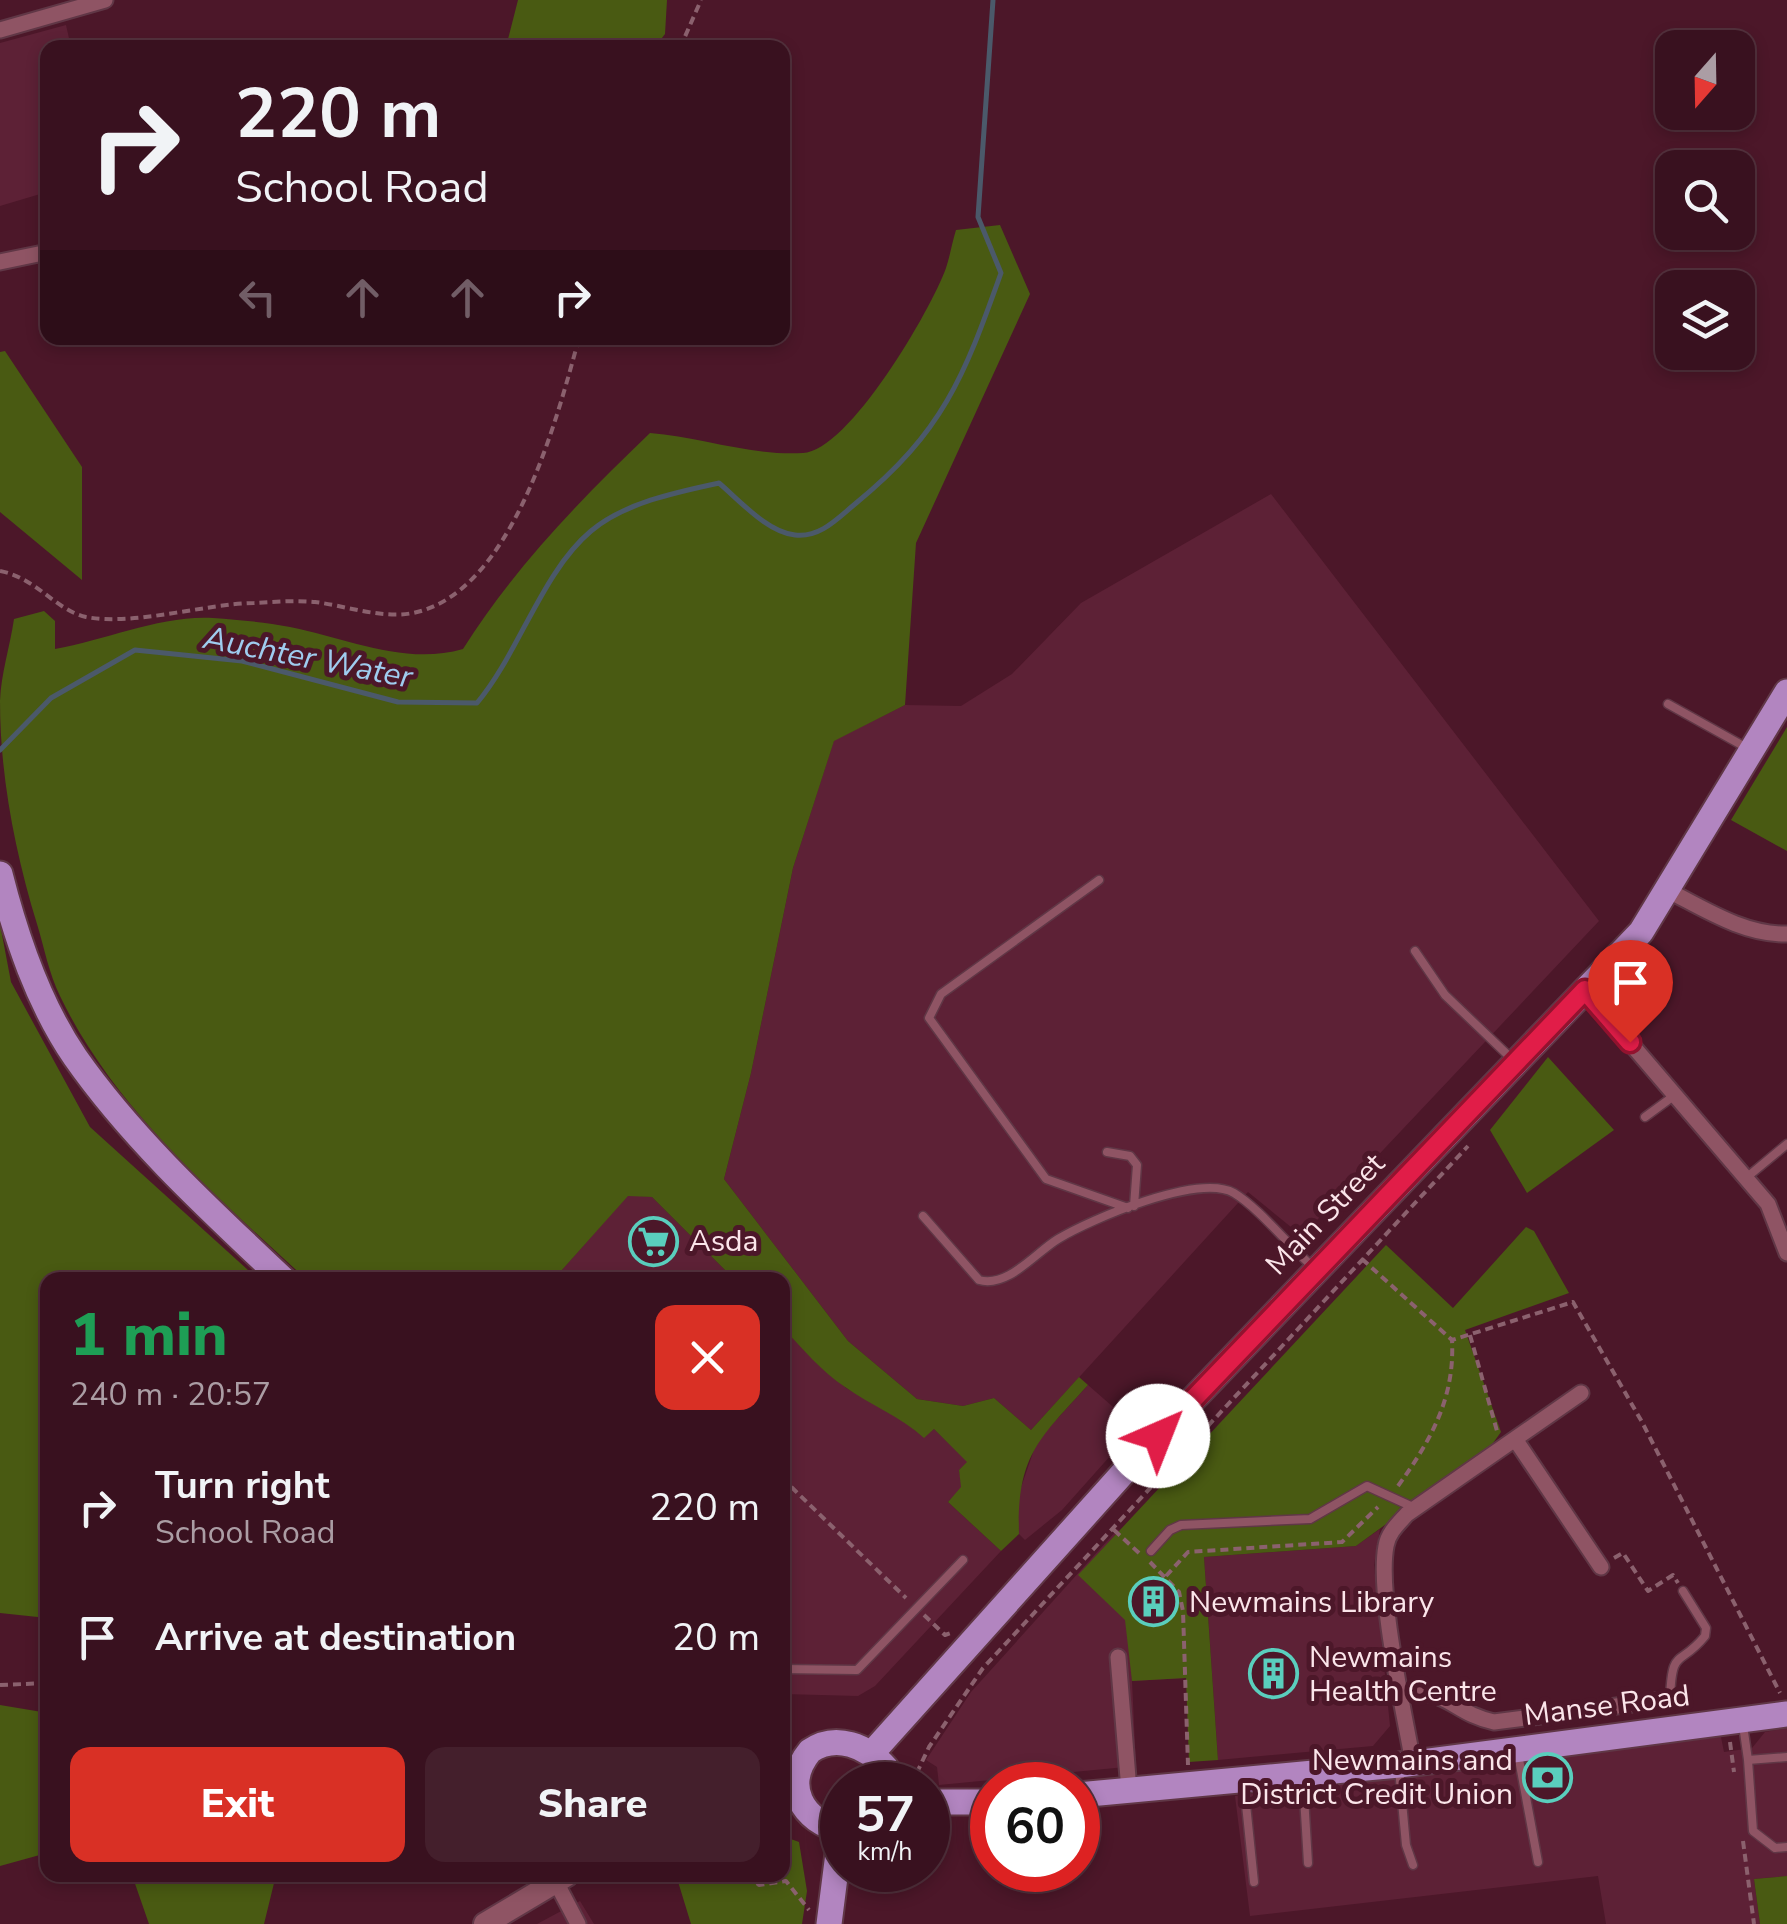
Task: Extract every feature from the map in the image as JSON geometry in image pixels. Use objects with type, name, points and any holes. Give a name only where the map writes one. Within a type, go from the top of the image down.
[{"type":"main road","name":"Main Street","points":[[872,1753],[1132,1463],[1641,932],[1787,692]]},
{"type":"main road","points":[[0,874],[30,973],[74,1056],[168,1168],[276,1272]]},
{"type":"main road","name":"Manse Road","points":[[1100,1793],[1302,1776],[1787,1714]]},
{"type":"main road","points":[[820,1823],[791,1806],[796,1777],[792,1755],[831,1742],[872,1753],[880,1762]]},
{"type":"main road","points":[[830,1920],[834,1892]]},
{"type":"street","points":[[0,30],[72,4],[105,0]]},
{"type":"street","points":[[0,262],[40,254]]},
{"type":"street","points":[[1669,891],[1714,915],[1766,934],[1787,934]]},
{"type":"street","points":[[1585,990],[1768,1204],[1787,1253]]},
{"type":"street","points":[[1406,1764],[1402,1692],[1386,1580],[1386,1546],[1392,1530],[1414,1508],[1581,1393]]},
{"type":"street","points":[[1508,1443],[1601,1567]]},
{"type":"street","points":[[1118,1656],[1129,1790]]},
{"type":"street","points":[[1402,1692],[1441,1695],[1474,1718],[1494,1722],[1670,1699]]},
{"type":"street","points":[[485,1924],[554,1882]]},
{"type":"street","points":[[562,1882],[578,1924]]},
{"type":"lane","points":[[1668,704],[1752,750]]},
{"type":"lane","points":[[1098,880],[942,994],[928,1018],[1046,1179],[1131,1208]]},
{"type":"lane","points":[[1414,951],[1445,995],[1516,1062]]},
{"type":"lane","points":[[1644,1117],[1675,1095]]},
{"type":"lane","points":[[1746,1178],[1787,1144]]},
{"type":"lane","points":[[1107,1152],[1130,1156],[1137,1165],[1131,1208]]},
{"type":"lane","points":[[923,1216],[979,1280],[990,1283],[1002,1280],[1058,1239],[1131,1208],[1200,1188],[1232,1192],[1316,1270]]},
{"type":"lane","points":[[1150,1551],[1170,1530],[1182,1526],[1310,1519],[1367,1486],[1414,1508]]},
{"type":"lane","points":[[790,1669],[858,1670],[963,1560]]},
{"type":"lane","points":[[1670,1699],[1672,1667],[1681,1653],[1706,1636],[1706,1628],[1683,1592]]},
{"type":"lane","points":[[1742,1721],[1754,1831],[1774,1848],[1787,1847]]},
{"type":"lane","points":[[1518,1750],[1538,1862]]},
{"type":"lane","points":[[1748,1760],[1787,1757]]},
{"type":"lane","points":[[1406,1764],[1406,1845],[1413,1864]]},
{"type":"lane","points":[[1302,1776],[1308,1863]]},
{"type":"lane","points":[[1244,1780],[1254,1882]]},
{"type":"path","points":[[684,40],[701,0]]},
{"type":"path","points":[[0,572],[39,586],[84,617],[249,603],[313,602],[409,614],[438,606],[470,585],[500,544],[559,410],[577,345]]},
{"type":"path","points":[[921,1762],[928,1746],[989,1662],[1469,1146]]},
{"type":"path","points":[[1344,1242],[1452,1340],[1573,1302],[1642,1422],[1787,1706]]},
{"type":"path","points":[[1470,1334],[1508,1443]]},
{"type":"path","points":[[790,1486],[945,1635],[954,1631],[989,1662]]},
{"type":"path","points":[[1114,1530],[1178,1592],[1189,1785]]},
{"type":"path","points":[[1601,1567],[1623,1552],[1648,1591],[1673,1575],[1683,1592]]},
{"type":"path","points":[[0,1685],[40,1683]]},
{"type":"path","points":[[755,1882],[780,1882]]},
{"type":"path","points":[[787,1882],[811,1913],[830,1920]]},
{"type":"shaded area","points":[[66,25],[69,40],[40,40],[40,194],[0,206],[0,43]]},
{"type":"shaded area","points":[[1271,494],[1599,921],[1302,1236],[1248,1192],[1031,1430],[994,1398],[963,1406],[917,1399],[848,1341],[724,1179],[751,1073],[793,868],[834,740],[905,705],[961,706],[1012,674],[1081,603]]},
{"type":"shaded area","points":[[628,1195],[652,1197],[727,1272],[560,1272]]},
{"type":"shaded area","points":[[790,1336],[846,1388],[902,1418],[924,1437],[934,1429],[968,1462],[959,1470],[962,1487],[948,1502],[1001,1551],[875,1686],[858,1696],[790,1694]]},
{"type":"shaded area","points":[[1088,1385],[1136,1427],[1062,1510],[1025,1540],[1019,1534],[1016,1502],[1037,1441]]},
{"type":"shaded area","points":[[1118,1529],[1186,1678],[1132,1681],[1136,1766],[1100,1769],[1100,1762],[970,1762],[970,1782],[950,1784],[950,1762],[926,1760],[971,1692]]},
{"type":"shaded area","points":[[1380,1529],[1374,1565],[1390,1726],[1373,1746],[1218,1760],[1204,1557],[1356,1546]]},
{"type":"shaded area","points":[[1787,1728],[1787,1876],[1754,1879],[1760,1924],[1606,1924],[1598,1876],[1250,1916],[1235,1796],[1721,1737],[1724,1752],[1752,1748],[1765,1732]]},
{"type":"shaded area","points":[[580,1901],[594,1924],[537,1924]]},
{"type":"green space","points":[[518,0],[667,0],[665,34],[660,40],[508,40]]},
{"type":"green space","points":[[1000,225],[1030,294],[916,543],[905,705],[834,741],[793,868],[751,1073],[724,1179],[848,1341],[917,1399],[963,1406],[994,1398],[1031,1430],[1079,1377],[1088,1385],[1034,1451],[1022,1486],[1019,1534],[1001,1551],[948,1502],[961,1487],[959,1470],[967,1462],[934,1429],[924,1438],[855,1394],[828,1374],[790,1335],[790,1272],[727,1272],[652,1197],[628,1196],[560,1272],[299,1272],[138,1114],[82,1037],[60,996],[16,842],[6,786],[0,701],[14,619],[44,611],[55,621],[55,649],[174,620],[213,618],[290,627],[398,652],[420,654],[463,649],[504,590],[550,535],[650,433],[765,452],[803,453],[822,446],[843,429],[886,376],[924,314],[946,268],[956,230]]},
{"type":"green space","points":[[5,351],[82,467],[82,580],[0,512],[0,352]]},
{"type":"green space","points":[[1787,727],[1787,851],[1731,820]]},
{"type":"green space","points":[[0,924],[11,982],[90,1127],[250,1272],[40,1272],[40,1617],[0,1613]]},
{"type":"green space","points":[[1548,1057],[1614,1130],[1527,1193],[1490,1130]]},
{"type":"green space","points":[[1526,1227],[1534,1231],[1569,1293],[1465,1330],[1501,1432],[1488,1450],[1356,1546],[1204,1557],[1218,1760],[1189,1762],[1186,1678],[1132,1681],[1125,1620],[1078,1575],[1386,1245],[1453,1308]]},
{"type":"green space","points":[[0,1705],[40,1712],[40,1855],[0,1866]]},
{"type":"green space","points":[[790,1839],[799,1842],[807,1891],[802,1924],[691,1924],[678,1882],[790,1882]]},
{"type":"green space","points":[[1787,1876],[1787,1924],[1760,1924],[1754,1879]]},
{"type":"green space","points":[[134,1882],[274,1882],[264,1924],[149,1924]]},
{"type":"waterway","name":"Auchter Water","points":[[0,750],[51,698],[135,650],[242,661],[398,702],[477,703],[506,661],[558,568],[591,531],[619,513],[719,483],[754,514],[785,533],[813,533],[835,521],[885,478],[930,427],[962,373],[1001,273],[978,217],[993,0]]},
{"type":"place","name":"Asda","points":[[654,1241]]},
{"type":"place","name":"Newmains Library","points":[[1154,1602]]},
{"type":"place","name":"Newmains Health Centre","points":[[1274,1674]]},
{"type":"place","name":"Newmains and District Credit Union","points":[[1548,1777]]},
{"type":"route","points":[[1158,1436],[1585,990],[1630,1042]]}]
